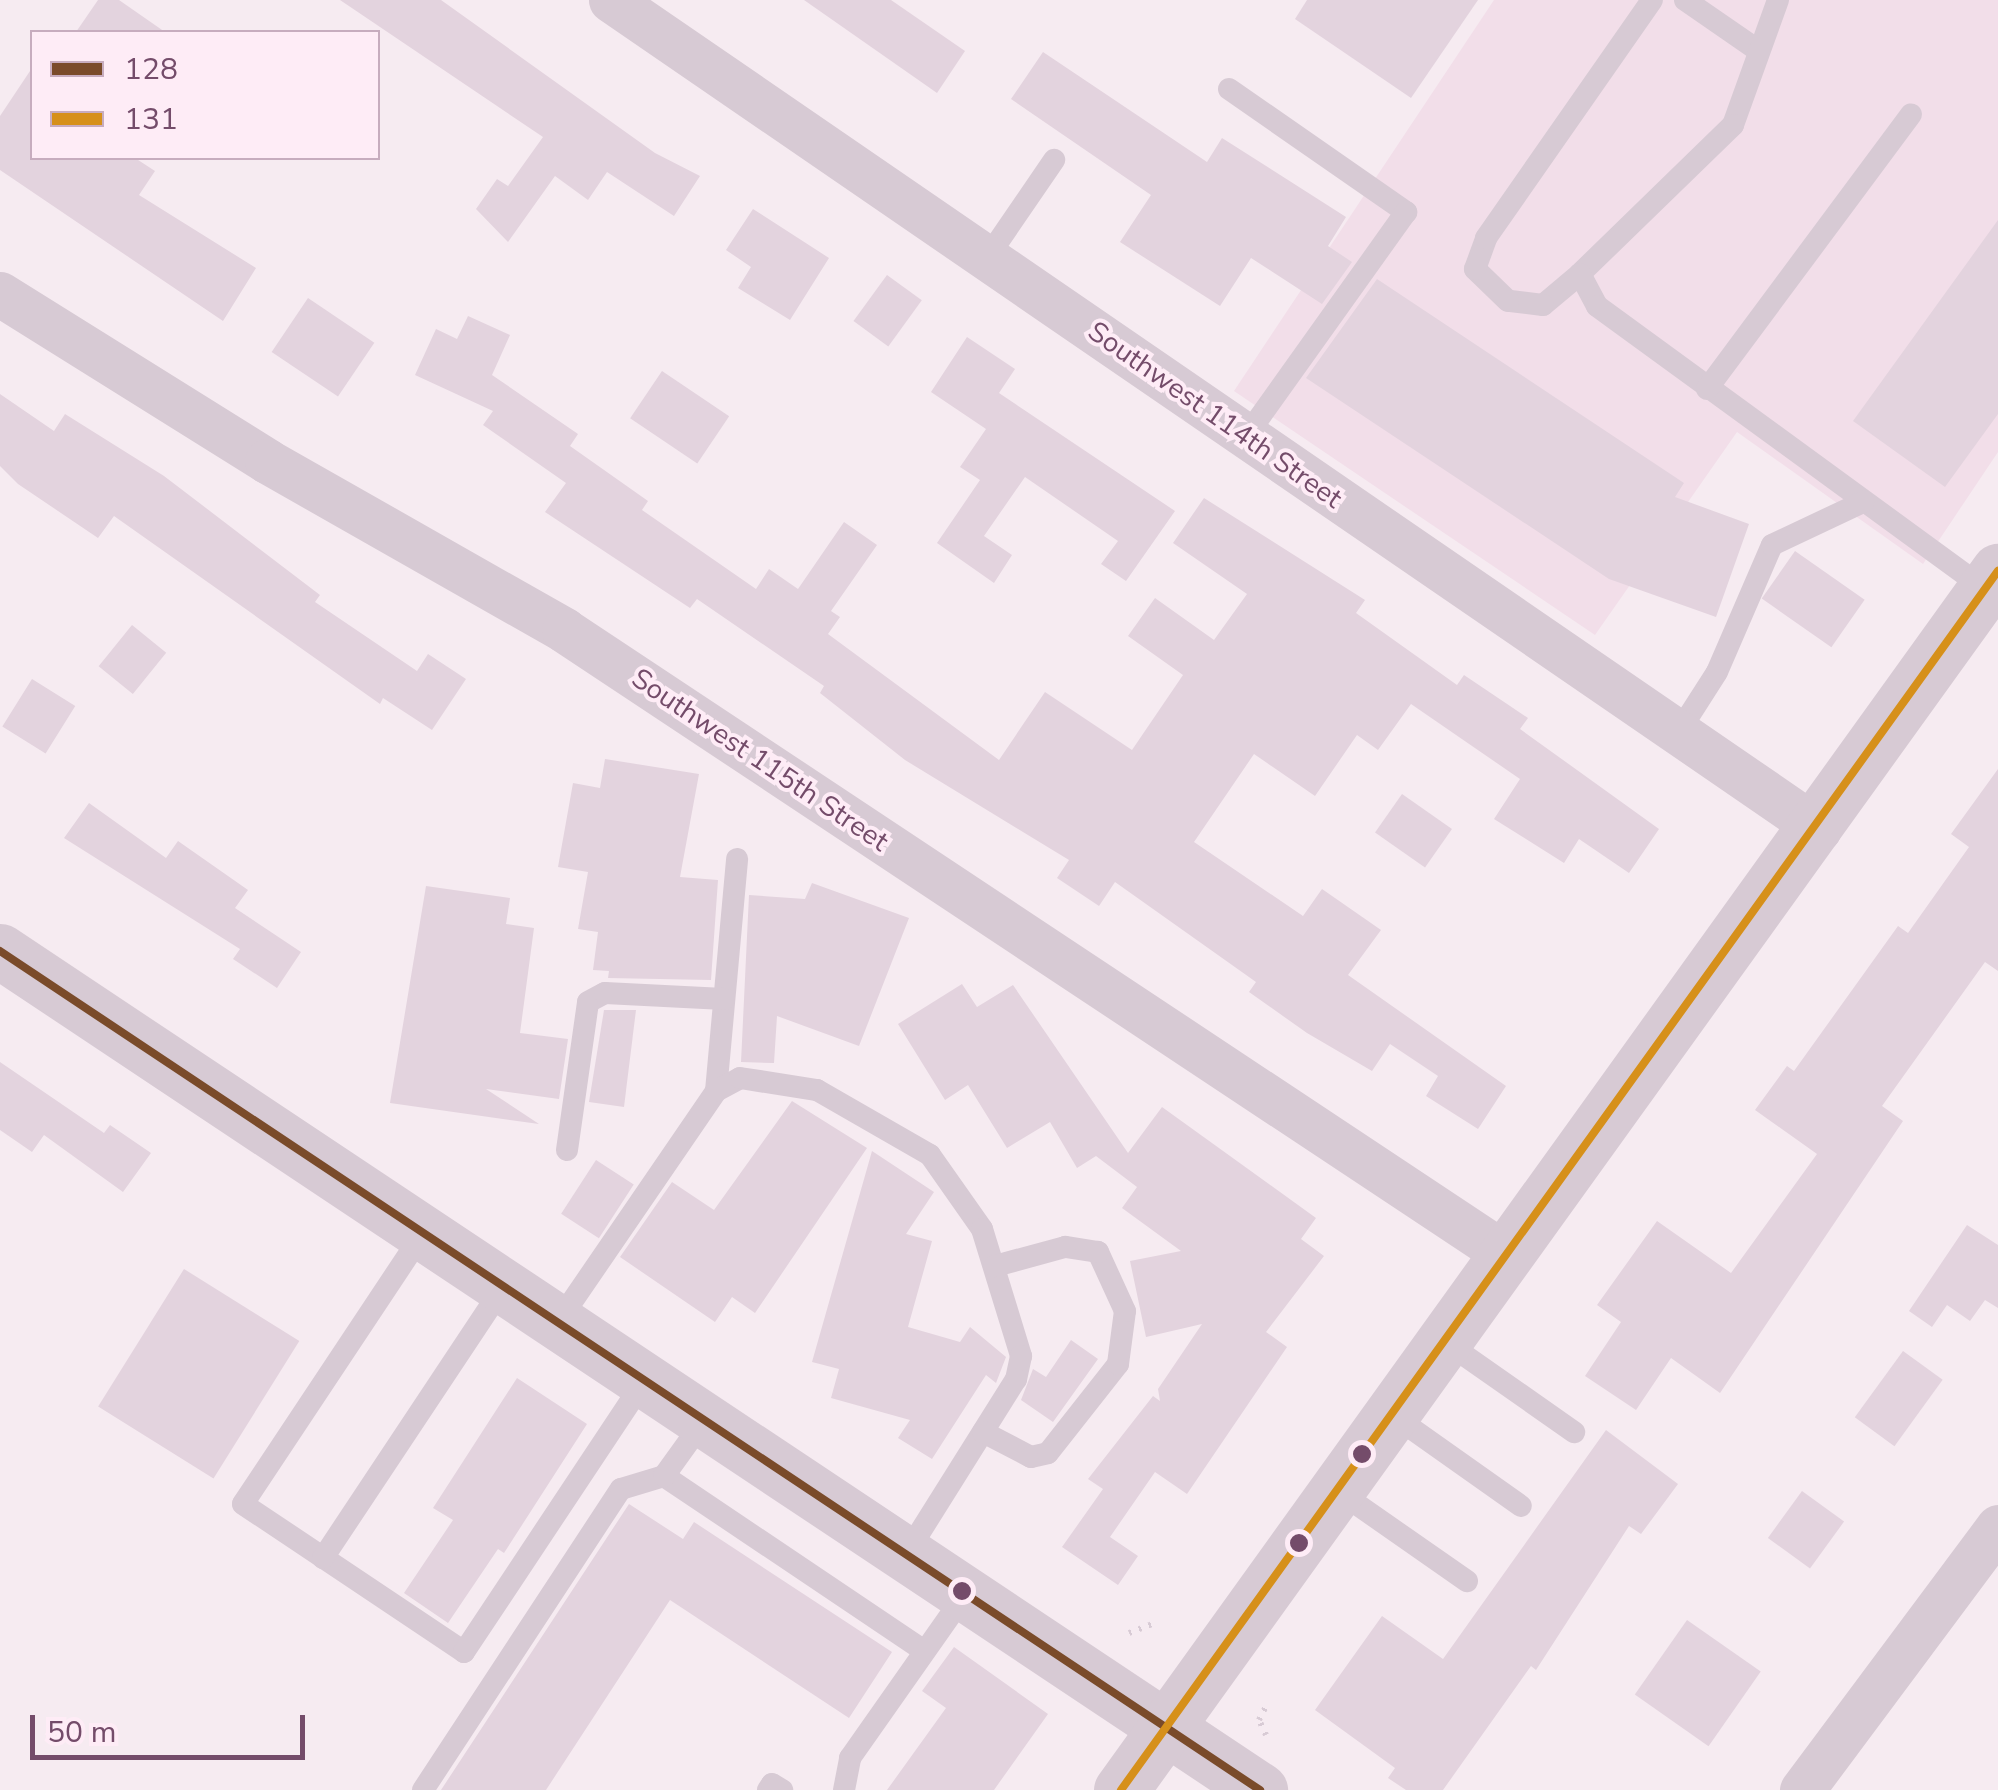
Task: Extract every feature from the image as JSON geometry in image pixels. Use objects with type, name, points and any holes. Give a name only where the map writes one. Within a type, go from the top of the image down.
[{"type":"street","name":"Southwest 114th Street","points":[[611,0],[1819,829]]},
{"type":"street","name":"Southwest 115th Street","points":[[0,294],[266,460],[564,630],[1502,1252]]},
{"type":"street","points":[[1121,1790],[1502,1252],[1819,829],[1992,580]]},
{"type":"street","points":[[0,952],[1260,1790]]},
{"type":"street","points":[[1802,1790],[1998,1527]]},
{"type":"lane","points":[[1652,0],[1486,238],[1475,269],[1508,301],[1542,305],[1580,274],[1733,125],[1778,0]]},
{"type":"lane","points":[[1685,0],[1759,51]]},
{"type":"lane","points":[[1229,89],[1406,212],[1246,436]]},
{"type":"lane","points":[[1707,389],[1911,114]]},
{"type":"lane","points":[[987,258],[1054,160]]},
{"type":"lane","points":[[1580,274],[1597,306],[1707,389],[1864,502],[1992,580]]},
{"type":"lane","points":[[1678,733],[1717,672],[1772,546],[1864,502]]},
{"type":"lane","points":[[716,1091],[736,858]]},
{"type":"lane","points":[[567,1150],[588,1002],[605,993],[724,999]]},
{"type":"lane","points":[[558,1322],[716,1091],[740,1078],[817,1090],[930,1154],[954,1178],[995,1266],[1021,1356],[983,1432],[907,1553]]},
{"type":"lane","points":[[424,1233],[243,1504],[464,1652],[645,1380]]},
{"type":"lane","points":[[983,1432],[1031,1457],[1048,1453],[1118,1364],[1125,1311],[1098,1252],[1065,1248],[995,1266]]},
{"type":"lane","points":[[323,1558],[505,1285]]},
{"type":"lane","points":[[1441,1339],[1574,1432]]},
{"type":"lane","points":[[1388,1412],[1521,1506]]},
{"type":"lane","points":[[423,1790],[620,1489],[664,1476],[704,1419]]},
{"type":"lane","points":[[664,1476],[924,1652]]},
{"type":"lane","points":[[1335,1489],[1466,1581]]},
{"type":"lane","points":[[844,1790],[850,1758],[966,1593]]},
{"type":"lane","points":[[768,1790],[772,1784],[782,1790]]},
{"type":"path","points":[[1129,1633],[1152,1624]]},
{"type":"path","points":[[1266,1706],[1259,1720],[1266,1735]]},
{"type":"shaded area","points":[[1494,0],[1998,0],[1998,452],[1923,564],[1737,432],[1595,635],[1234,391]]},
{"type":"building","points":[[98,0],[119,0],[162,30],[77,30]]},
{"type":"building","points":[[340,0],[441,0],[655,153],[700,176],[674,216],[607,172],[588,200],[555,176],[508,242],[476,209],[497,179],[508,186],[543,137]]},
{"type":"building","points":[[804,0],[891,0],[965,51],[937,93]]},
{"type":"building","points":[[1307,0],[1478,0],[1411,98],[1295,19]]},
{"type":"building","points":[[1043,52],[1207,162],[1222,138],[1346,217],[1328,246],[1352,262],[1322,304],[1251,258],[1220,306],[1120,242],[1151,195],[1011,99]]},
{"type":"building","points":[[30,71],[30,160],[138,160],[155,171],[139,195],[256,268],[223,321],[0,170],[0,116]]},
{"type":"building","points":[[753,209],[829,258],[790,320],[738,288],[751,267],[726,250]]},
{"type":"building","points":[[1998,220],[1998,414],[1945,487],[1853,421]]},
{"type":"building","points":[[887,275],[922,300],[888,346],[853,321]]},
{"type":"building","points":[[1377,279],[1684,483],[1675,497],[1749,524],[1716,617],[1609,579],[1306,378]]},
{"type":"building","points":[[308,298],[374,343],[338,397],[272,352]]},
{"type":"building","points":[[468,316],[510,335],[492,375],[578,434],[570,446],[648,501],[642,510],[756,589],[769,569],[798,589],[844,522],[877,545],[831,611],[840,617],[828,634],[999,760],[1045,692],[1132,750],[1183,675],[1128,636],[1155,598],[1214,640],[1247,594],[1173,543],[1204,498],[1365,600],[1356,613],[1457,685],[1464,675],[1528,718],[1520,729],[1659,829],[1629,873],[1579,839],[1564,863],[1494,819],[1520,779],[1411,704],[1378,750],[1357,735],[1315,796],[1254,754],[1194,842],[1303,916],[1322,889],[1381,930],[1348,975],[1506,1086],[1478,1129],[1426,1096],[1438,1076],[1390,1044],[1372,1071],[1307,1033],[1249,992],[1256,982],[1115,882],[1099,906],[1057,878],[1069,860],[905,760],[820,693],[824,686],[697,599],[690,608],[545,512],[566,483],[483,425],[493,411],[415,375],[436,329],[457,339]]},
{"type":"building","points":[[967,337],[1015,369],[999,393],[1175,511],[1126,581],[1101,564],[1118,541],[1025,477],[984,536],[1012,555],[994,583],[937,543],[980,480],[960,467],[986,429],[931,392]]},
{"type":"building","points":[[662,371],[729,416],[697,464],[630,418]]},
{"type":"building","points":[[0,394],[54,431],[65,414],[164,476],[320,595],[315,602],[417,671],[428,654],[466,679],[432,730],[383,698],[380,704],[114,516],[98,538],[18,484],[0,466]]},
{"type":"building","points":[[1795,551],[1865,600],[1831,647],[1762,599]]},
{"type":"building","points":[[132,625],[166,653],[133,694],[99,666]]},
{"type":"building","points":[[32,679],[75,706],[46,754],[2,726]]},
{"type":"building","points":[[605,759],[699,774],[680,877],[718,880],[711,980],[608,978],[609,971],[593,970],[598,932],[578,929],[588,872],[558,867],[573,783],[600,788]]},
{"type":"building","points":[[1998,769],[1998,971],[1985,962],[1882,1106],[1903,1121],[1720,1393],[1671,1358],[1636,1410],[1585,1376],[1621,1322],[1597,1305],[1657,1221],[1731,1273],[1817,1154],[1755,1110],[1787,1066],[1794,1071],[1898,926],[1908,933],[1969,847],[1951,834]]},
{"type":"building","points":[[1402,794],[1452,829],[1425,867],[1375,833]]},
{"type":"building","points":[[89,803],[166,858],[178,841],[248,890],[235,908],[301,952],[277,988],[233,959],[240,949],[64,838]]},
{"type":"building","points":[[812,883],[909,918],[859,1046],[777,1016],[774,1063],[741,1062],[749,895],[805,899]]},
{"type":"building","points":[[426,886],[510,898],[506,924],[534,928],[520,1033],[568,1039],[559,1099],[486,1089],[539,1124],[390,1103]]},
{"type":"building","points":[[962,984],[977,1007],[1013,985],[1128,1153],[1162,1107],[1316,1218],[1301,1239],[1324,1256],[1266,1332],[1287,1347],[1187,1494],[1155,1472],[1110,1537],[1138,1556],[1118,1585],[1062,1547],[1103,1489],[1088,1479],[1153,1396],[1160,1401],[1158,1389],[1202,1324],[1146,1337],[1130,1261],[1181,1251],[1122,1208],[1137,1187],[1096,1156],[1077,1168],[1050,1122],[1007,1148],[968,1085],[945,1100],[898,1024]]},
{"type":"building","points":[[604,1010],[636,1010],[624,1107],[589,1102]]},
{"type":"building","points":[[0,1062],[104,1133],[110,1125],[151,1153],[123,1192],[44,1135],[32,1152],[0,1130]]},
{"type":"building","points":[[792,1101],[867,1148],[755,1313],[732,1297],[715,1322],[620,1257],[672,1182],[714,1210]]},
{"type":"building","points":[[872,1151],[934,1192],[906,1234],[932,1241],[908,1327],[960,1342],[970,1327],[1006,1357],[996,1383],[986,1375],[932,1459],[898,1438],[910,1420],[831,1398],[839,1369],[812,1362]]},
{"type":"building","points":[[596,1160],[634,1185],[599,1238],[561,1214]]},
{"type":"building","points":[[1967,1225],[1998,1245],[1998,1308],[1985,1300],[1970,1321],[1947,1305],[1932,1327],[1909,1311]]},
{"type":"building","points":[[184,1269],[299,1341],[213,1478],[98,1406]]},
{"type":"building","points":[[1071,1340],[1098,1359],[1053,1422],[1021,1400],[1033,1369],[1046,1377]]},
{"type":"building","points":[[1903,1351],[1943,1380],[1894,1446],[1855,1417]]},
{"type":"building","points":[[517,1378],[587,1424],[504,1553],[498,1549],[448,1623],[404,1593],[453,1520],[433,1508]]},
{"type":"building","points":[[1606,1430],[1678,1484],[1641,1534],[1629,1526],[1536,1670],[1531,1666],[1443,1790],[1406,1790],[1388,1778],[1395,1768],[1315,1710],[1382,1616],[1443,1659]]},
{"type":"building","points":[[1802,1491],[1844,1522],[1810,1568],[1768,1538]]},
{"type":"building","points":[[629,1504],[683,1539],[694,1522],[892,1652],[849,1718],[670,1600],[546,1790],[441,1790]]},
{"type":"building","points":[[1687,1620],[1761,1672],[1709,1746],[1635,1695]]},
{"type":"building","points":[[954,1647],[1048,1714],[994,1790],[887,1790],[946,1708],[922,1691]]},
{"type":"transit line","name":"131","points":[[1121,1790],[1998,571]]},
{"type":"transit line","name":"128","points":[[0,951],[1260,1790]]}]
